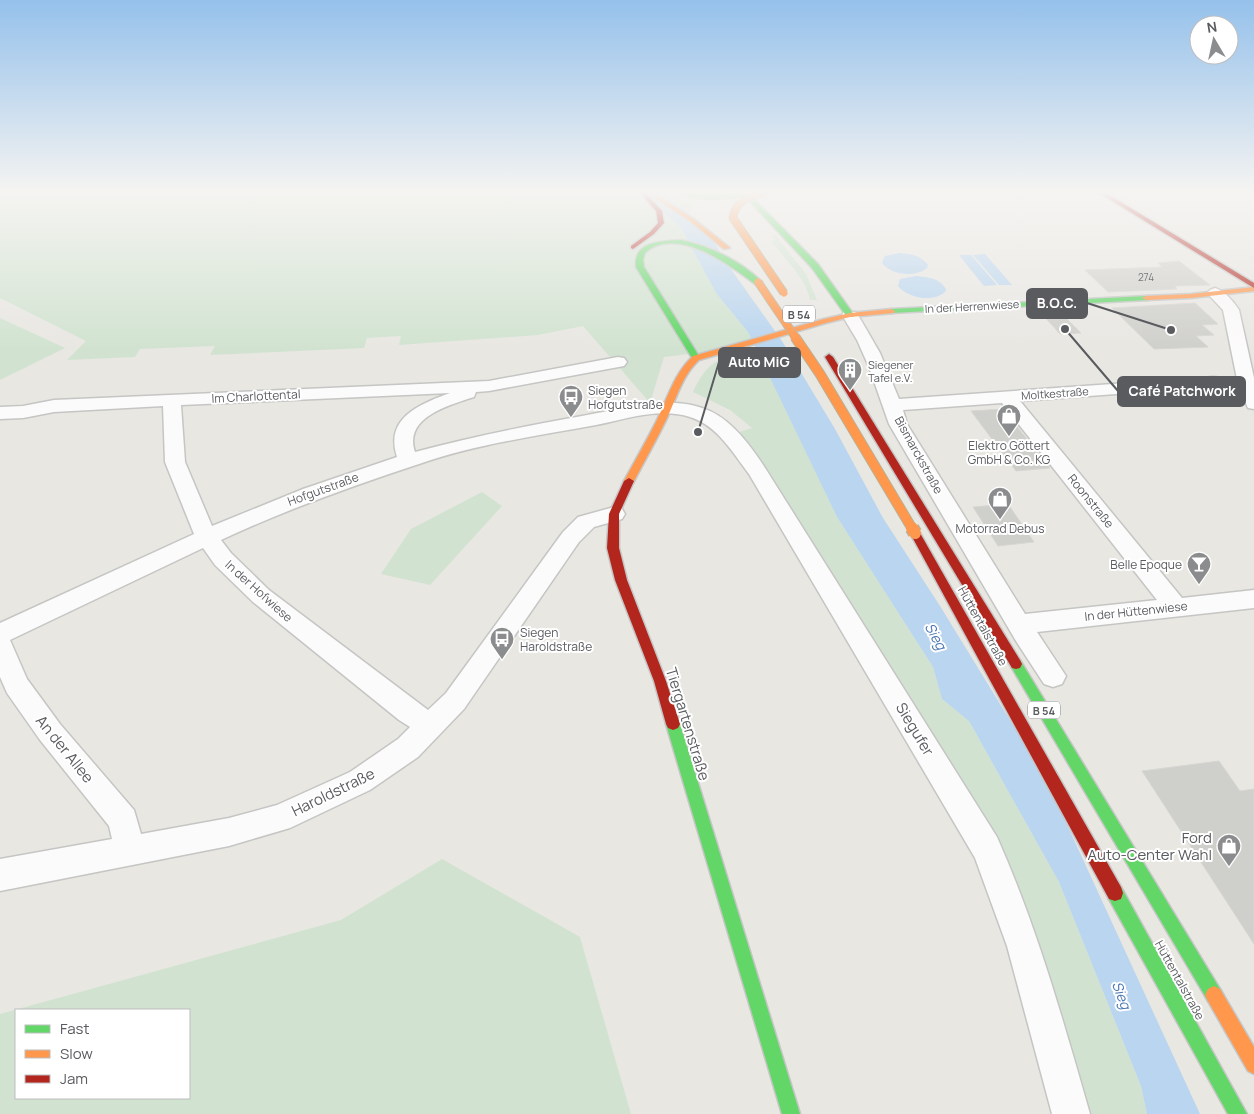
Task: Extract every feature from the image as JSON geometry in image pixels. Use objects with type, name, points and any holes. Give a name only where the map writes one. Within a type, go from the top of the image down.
[{"type":"main road","points":[[641,245],[630,249],[627,264],[645,298]]},
{"type":"main road","points":[[648,245],[639,256],[640,267],[696,358]]},
{"type":"main road","points":[[701,245],[719,254],[758,282]]},
{"type":"main road","name":"Hüttentalstraße","points":[[722,245],[742,263],[758,282],[797,338],[871,456],[1238,1114]]},
{"type":"main road","name":"B 54","points":[[739,245],[767,272],[814,329]]},
{"type":"main road","points":[[749,245],[767,272]]},
{"type":"main road","name":"Bismarckstraße","points":[[795,245],[815,266],[850,315]]},
{"type":"main road","points":[[1186,245],[1254,287]]},
{"type":"main road","name":"In der Herrenwiese","points":[[696,358],[729,347],[814,329],[850,315],[924,308],[1215,293],[1254,287]]},
{"type":"main road","name":"Hüttentalstraße","points":[[824,350],[900,472],[1176,929],[1254,1065]]},
{"type":"main road","points":[[676,351],[696,358]]},
{"type":"main road","name":"Tiergartenstraße","points":[[696,358],[685,368],[678,379],[667,408],[621,497],[614,514],[613,548],[621,580],[663,690],[791,1114]]},
{"type":"street","points":[[1215,293],[1228,304],[1247,386],[1254,404]]},
{"type":"street","name":"Bismarckstraße","points":[[850,315],[859,328],[892,405],[898,424],[1052,676]]},
{"type":"street","name":"Im Charlottental","points":[[24,412],[54,406],[488,386],[618,362]]},
{"type":"street","name":"Moltkestraße","points":[[892,405],[1213,382],[1247,386]]},
{"type":"street","name":"Im Charlottental","points":[[408,461],[402,449],[402,436],[407,425],[423,410],[488,386]]},
{"type":"street","name":"Roonstraße","points":[[1007,397],[1175,606]]},
{"type":"street","name":"In der Hofwiese","points":[[172,400],[175,462],[207,537],[223,559],[261,596],[408,712],[431,726]]},
{"type":"street","name":"Hofgutstraße","points":[[0,634],[207,537],[308,494],[408,461],[510,435],[667,408]]},
{"type":"street","name":"Siegufer","points":[[667,408],[693,411],[712,419],[730,435],[757,471],[986,848],[1004,888],[1019,932],[1071,1114]]},
{"type":"street","points":[[0,413],[24,412]]},
{"type":"street","points":[[0,421],[24,412]]},
{"type":"street","name":"Haroldstraße","points":[[0,875],[229,832],[280,818],[360,781],[408,748],[454,701],[570,537],[586,522],[614,514]]},
{"type":"street","name":"In der Hüttenwiese","points":[[1019,624],[1254,599]]},
{"type":"street","name":"An der Allee","points":[[0,646],[16,685],[50,732],[123,820],[129,850]]},
{"type":"green space","points":[[0,245],[690,245],[716,293],[748,332],[755,346],[664,357],[650,403],[583,326],[538,335],[399,345],[401,336],[367,338],[364,348],[210,355],[215,346],[140,349],[135,357],[67,360],[86,341],[0,298]]},
{"type":"green space","points":[[774,245],[783,245],[806,274],[817,300],[810,300],[804,284]]},
{"type":"green space","points":[[0,318],[65,348],[0,380]]},
{"type":"green space","points":[[758,351],[837,517],[933,667],[942,699],[969,721],[1059,882],[1141,1086],[1147,1114],[1071,1114],[1019,932],[730,435],[752,428],[730,410],[693,392],[699,380],[711,365],[726,357]]},
{"type":"green space","points":[[482,492],[502,506],[430,585],[381,574],[411,529]]},
{"type":"green space","points":[[442,859],[580,937],[631,1114],[0,1114],[0,1014],[15,1010],[15,1099],[190,1099],[190,1009],[18,1009],[341,920]]},
{"type":"water","name":"Sieg","points":[[690,245],[716,245],[782,341],[835,429],[883,518],[940,606],[1046,779],[1200,1114],[1147,1114],[1141,1086],[1059,882],[969,721],[942,699],[933,667],[837,517],[748,332],[716,293]]},
{"type":"water","points":[[900,253],[919,257],[928,265],[927,268],[916,273],[903,274],[891,270],[882,263],[885,256]]},
{"type":"water","points":[[985,254],[1012,285],[999,285],[973,255]]},
{"type":"water","points":[[959,255],[971,255],[997,285],[984,286]]},
{"type":"water","points":[[916,276],[937,280],[946,289],[945,292],[934,297],[920,298],[908,294],[898,286],[900,279]]},
{"type":"building","points":[[1179,261],[1210,285],[1175,286],[1177,289],[1108,292],[1085,270],[1162,267],[1158,263]]},
{"type":"building","points":[[1195,303],[1218,324],[1202,325],[1214,335],[1196,336],[1208,347],[1154,349],[1112,308]]},
{"type":"building","points":[[1041,313],[1061,313],[1081,333],[1060,334]]},
{"type":"building","name":"Elektro Göttert GmbH & Co. KG","points":[[1003,409],[1050,468],[1016,471],[971,411]]},
{"type":"building","name":"Motorrad Debus","points":[[1008,504],[1034,542],[998,546],[973,507]]},
{"type":"building","name":"Ford Auto-Center Wahl","points":[[1219,761],[1240,791],[1254,789],[1254,944],[1142,771]]},
{"type":"traffic: fast","points":[[656,245],[648,247],[643,251],[639,260],[640,267],[696,358]]},
{"type":"traffic: fast","points":[[695,245],[721,257],[758,282]]},
{"type":"traffic: fast","points":[[795,245],[815,266],[850,315]]},
{"type":"traffic: fast","points":[[891,311],[1146,298]]},
{"type":"traffic: fast","points":[[1016,664],[1214,995]]},
{"type":"traffic: fast","points":[[673,724],[791,1114]]},
{"type":"traffic: fast","points":[[1115,893],[1238,1114]]},
{"type":"traffic: slow","points":[[722,245],[726,248]]},
{"type":"traffic: slow","points":[[751,245],[784,293]]},
{"type":"traffic: slow","points":[[758,282],[820,374],[915,533]]},
{"type":"traffic: slow","points":[[1146,298],[1191,296],[1254,289]]},
{"type":"traffic: slow","points":[[629,481],[658,427],[681,375],[696,358],[824,321],[850,315],[891,311]]},
{"type":"traffic: slow","points":[[1214,995],[1254,1065]]},
{"type":"traffic: jam","points":[[1187,245],[1254,286]]},
{"type":"traffic: jam","points":[[829,357],[1016,664]]},
{"type":"traffic: jam","points":[[629,481],[614,514],[613,548],[621,580],[660,681],[673,724]]},
{"type":"traffic: jam","points":[[915,533],[1115,893]]},
{"type":"place","name":"Café Patchwork","points":[[1065,329]]},
{"type":"place","name":"B.O.C.","points":[[1171,330]]},
{"type":"place","name":"Siegener Tafel e.V.","points":[[850,391]]},
{"type":"place","name":"Siegen Hofgutstraße","points":[[571,418]]},
{"type":"place","name":"Auto MiG","points":[[698,432]]},
{"type":"place","name":"Elektro Göttert GmbH & Co. KG","points":[[1009,437]]},
{"type":"place","name":"Motorrad Debus","points":[[1000,520]]},
{"type":"place","name":"Belle Epoque","points":[[1199,585]]},
{"type":"place","name":"Siegen Haroldstraße","points":[[502,660]]},
{"type":"place","name":"Ford Auto-Center Wahl","points":[[1229,867]]}]
